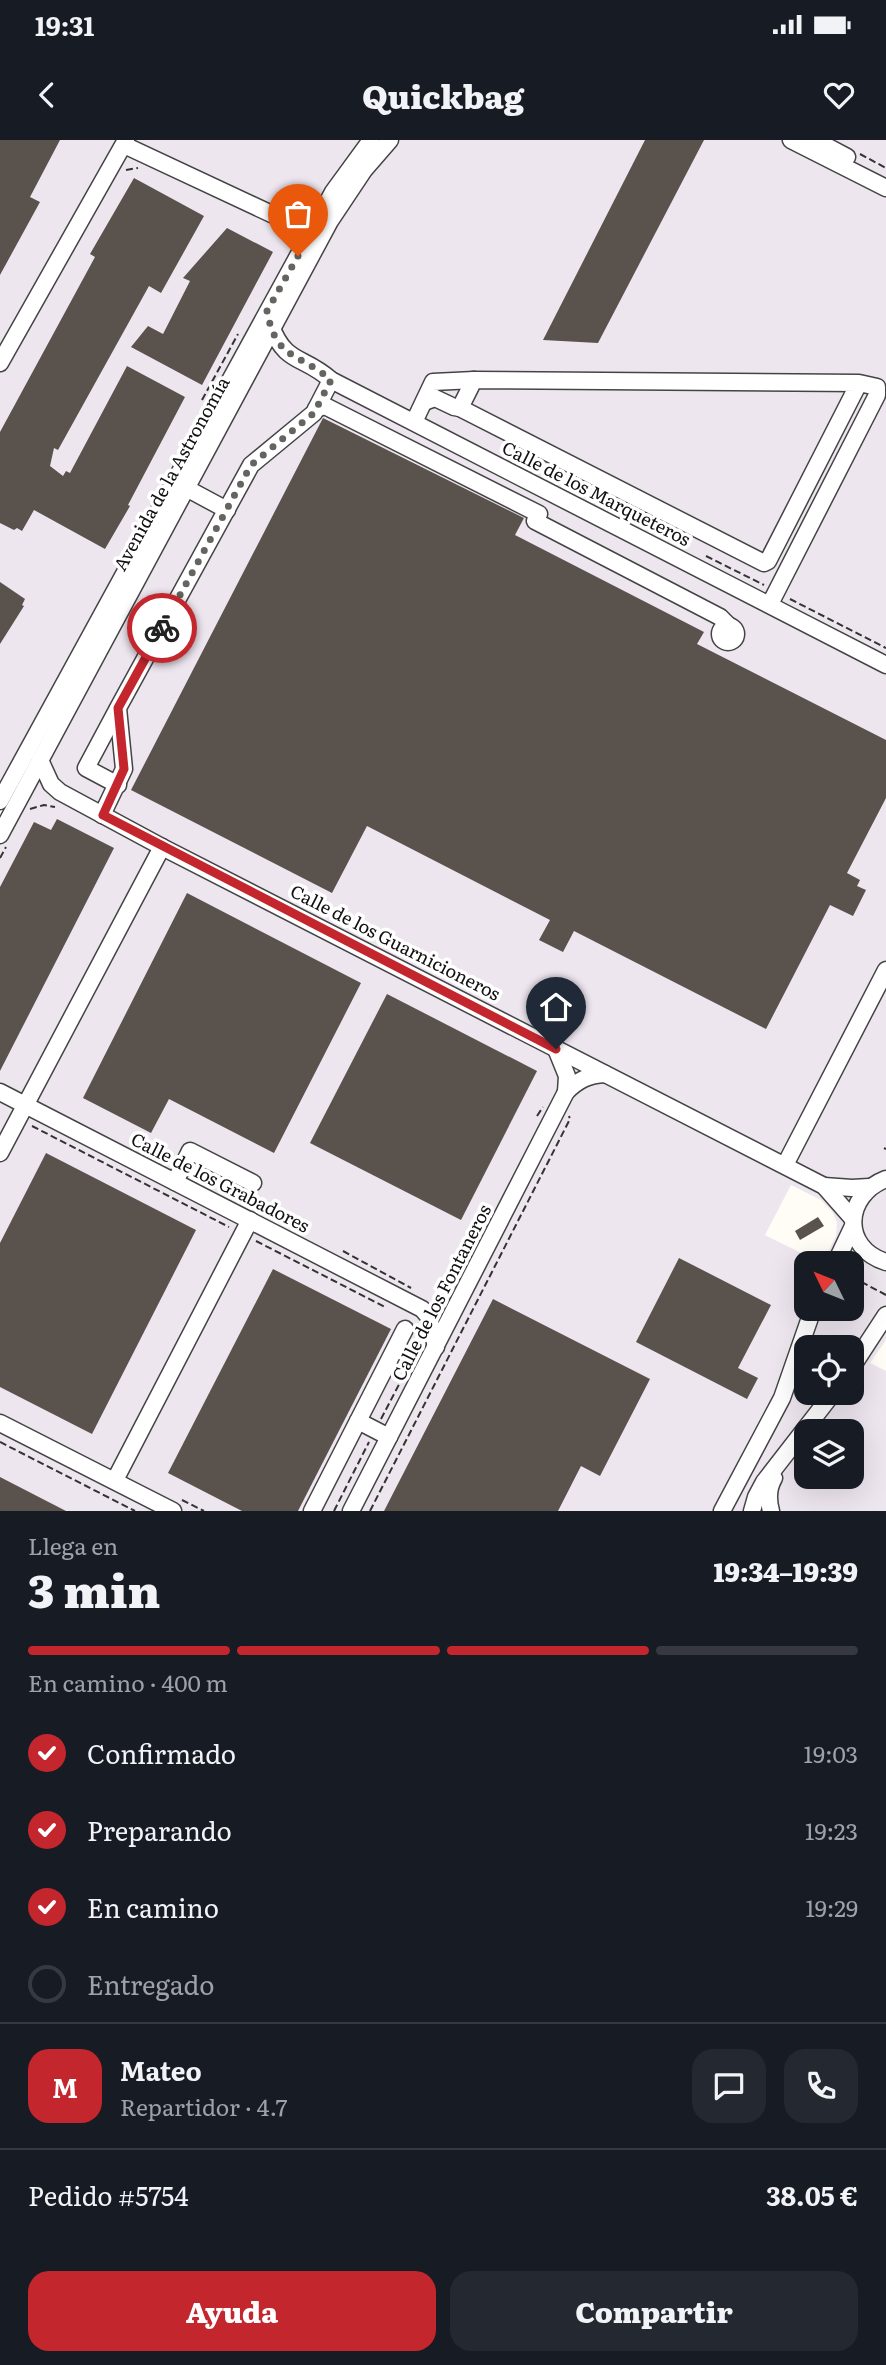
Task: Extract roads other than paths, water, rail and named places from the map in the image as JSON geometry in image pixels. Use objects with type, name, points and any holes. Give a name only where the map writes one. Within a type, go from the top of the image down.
[{"type":"street","name":"Avenida de la Astronomía","points":[[1,799],[332,192],[370,140]]},
{"type":"street","name":"Avenida de la Astronomía","points":[[4,838],[22,793],[330,221],[364,170],[390,140]]},
{"type":"street","points":[[791,140],[886,177]]},
{"type":"street","points":[[814,140],[822,152],[839,159],[886,188]]},
{"type":"street","points":[[828,140],[839,159]]},
{"type":"street","points":[[0,363],[125,142],[310,232],[317,232],[330,221]]},
{"type":"street","points":[[307,265],[313,244],[310,232]]},
{"type":"street","name":"Calle de los Marqueteros","points":[[267,311],[278,344],[290,355],[331,380],[886,664]]},
{"type":"street","points":[[252,368],[290,355]]},
{"type":"street","points":[[118,785],[86,768],[251,465],[293,433],[316,409],[331,380]]},
{"type":"street","points":[[460,408],[474,380]]},
{"type":"street","points":[[414,422],[433,382],[859,383],[877,387],[877,396],[765,602]]},
{"type":"street","points":[[425,402],[435,398],[460,408],[764,563],[768,561],[859,383]]},
{"type":"street","points":[[316,409],[325,406],[539,514],[535,521],[720,617],[729,626]]},
{"type":"street","points":[[186,488],[227,510]]},
{"type":"street","points":[[765,602],[776,568],[768,561]]},
{"type":"street","points":[[103,815],[124,769],[118,708]]},
{"type":"street","name":"Calle de los Guarnicioneros","points":[[40,760],[61,801]]},
{"type":"street","name":"Calle de los Guarnicioneros","points":[[1,799],[48,790],[61,801],[103,815],[785,1165],[824,1186],[853,1222],[860,1244],[866,1252],[886,1262]]},
{"type":"street","points":[[0,1153],[162,847]]},
{"type":"street","points":[[785,1165],[886,970]]},
{"type":"street","points":[[556,1049],[567,1076],[566,1092]]},
{"type":"street","points":[[566,1092],[578,1081],[592,1074],[605,1073]]},
{"type":"street","name":"Calle de los Grabadores","points":[[0,1092],[22,1112],[175,1182],[246,1227],[425,1304]]},
{"type":"street","name":"Calle de los Fontaneros","points":[[351,1511],[382,1434],[436,1347],[566,1092]]},
{"type":"street","points":[[175,1182],[190,1151],[253,1183]]},
{"type":"street","points":[[841,1251],[859,1200],[877,1183],[885,1153]]},
{"type":"street","name":"Calle de los Guarnicioneros","points":[[824,1186],[845,1188],[877,1183]]},
{"type":"street","points":[[115,1480],[246,1227]]},
{"type":"street","points":[[436,1347],[425,1304],[449,1304],[465,1291]]},
{"type":"street","points":[[722,1511],[782,1398],[809,1321]]},
{"type":"street","points":[[864,1351],[884,1324]]},
{"type":"street","points":[[312,1511],[405,1329]]},
{"type":"street","points":[[752,1511],[756,1497],[824,1405]]},
{"type":"street","points":[[358,1421],[382,1434]]},
{"type":"street","points":[[0,1423],[173,1511]]},
{"type":"street","points":[[771,1511],[770,1485],[785,1457]]}]
